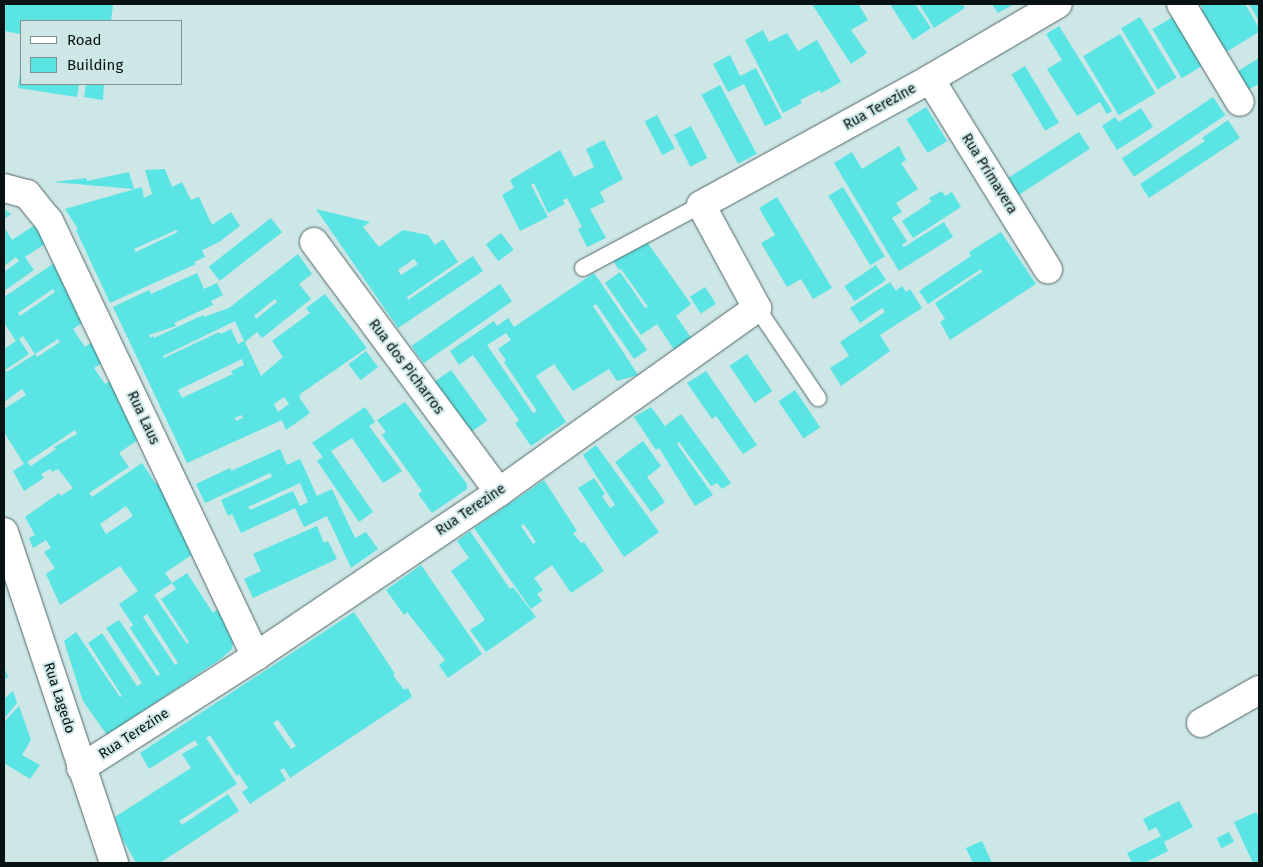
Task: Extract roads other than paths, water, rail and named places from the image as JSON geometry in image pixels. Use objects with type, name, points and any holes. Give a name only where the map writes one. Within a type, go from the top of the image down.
[{"type":"street","name":"Rua Terezine","points":[[701,205],[930,79],[1058,4]]},
{"type":"street","points":[[1181,4],[1240,102]]},
{"type":"street","name":"Rua Primavera","points":[[930,79],[1048,269]]},
{"type":"street","name":"Rua Laus","points":[[10,189],[27,194],[49,221],[256,656]]},
{"type":"street","points":[[701,205],[757,308]]},
{"type":"street","name":"Rua dos Picharros","points":[[314,242],[499,492]]},
{"type":"street","name":"Rua Terezine","points":[[81,768],[256,656],[499,492],[757,308]]},
{"type":"street","name":"Rua Lagedo","points":[[4,532],[114,863]]},
{"type":"street","points":[[1201,723],[1259,690]]},
{"type":"lane","name":"Rua Terezine","points":[[583,268],[701,205]]},
{"type":"lane","points":[[757,308],[818,398]]}]
